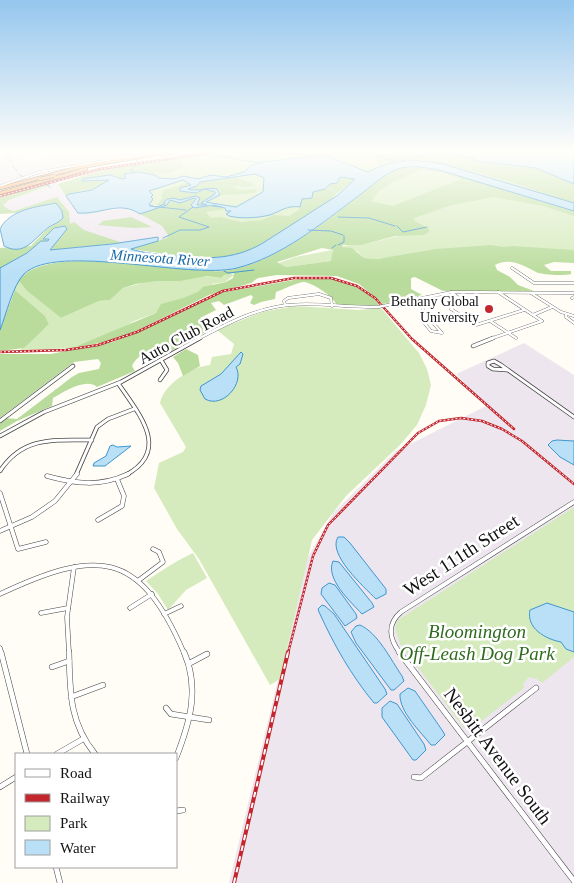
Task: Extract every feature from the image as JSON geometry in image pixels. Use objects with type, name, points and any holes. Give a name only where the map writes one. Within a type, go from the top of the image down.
[{"type":"street","points":[[512,268],[521,271],[530,283],[574,284]]},
{"type":"street","points":[[450,292],[461,300],[452,306],[451,309],[476,325],[524,310]]},
{"type":"street","name":"Auto Club Road","points":[[0,436],[30,418],[118,383],[220,327],[262,310],[285,305],[378,307],[450,292],[574,293]]},
{"type":"street","points":[[473,346],[506,332],[542,321],[510,302],[498,292]]},
{"type":"street","points":[[531,293],[552,307],[574,316]]},
{"type":"street","points":[[285,305],[285,300],[290,297],[319,294],[331,298],[332,306]]},
{"type":"street","points":[[417,298],[424,305],[421,319]]},
{"type":"street","points":[[532,315],[552,307]]},
{"type":"street","points":[[566,314],[566,317],[574,323]]},
{"type":"street","points":[[421,319],[433,323],[442,332],[438,334],[431,331],[421,319]]},
{"type":"street","points":[[490,321],[516,338]]},
{"type":"street","points":[[160,380],[167,372],[161,360]]},
{"type":"street","points":[[507,370],[492,369],[488,366],[488,363],[497,362],[574,417]]},
{"type":"street","points":[[0,421],[73,366]]},
{"type":"street","points":[[47,476],[71,483],[96,484],[117,479],[139,467],[149,448],[147,430],[118,383]]},
{"type":"street","points":[[0,531],[48,507],[71,483],[84,462],[95,431],[104,421],[134,408]]},
{"type":"street","points":[[0,472],[16,451],[34,443],[53,440],[92,440]]},
{"type":"street","points":[[98,520],[118,511],[125,502],[125,496],[117,479]]},
{"type":"street","points":[[0,494],[18,549],[46,542]]},
{"type":"street","name":"West 111th Street","points":[[397,649],[390,631],[396,615],[574,502]]},
{"type":"street","points":[[139,580],[163,562],[159,552],[153,549]]},
{"type":"street","points":[[0,594],[36,578],[74,567],[92,565],[114,568],[139,580],[152,594],[190,663],[193,692],[189,718],[178,753]]},
{"type":"street","points":[[74,567],[68,608],[72,710],[83,738],[94,753]]},
{"type":"street","points":[[130,608],[152,594]]},
{"type":"street","points":[[164,614],[181,606]]},
{"type":"street","points":[[41,613],[68,608]]},
{"type":"street","points":[[0,648],[27,753]]},
{"type":"street","name":"Nesbitt Avenue South","points":[[397,649],[574,881]]},
{"type":"street","points":[[190,663],[207,654]]},
{"type":"street","points":[[52,667],[69,660]]},
{"type":"street","points":[[71,697],[104,685]]},
{"type":"street","points":[[414,777],[421,778],[536,688]]},
{"type":"street","points":[[166,708],[171,714],[209,720]]},
{"type":"street","points":[[59,753],[83,738]]},
{"type":"street","points":[[0,787],[15,778]]},
{"type":"street","points":[[178,811],[183,810]]},
{"type":"street","points":[[56,868],[60,883]]},
{"type":"shaded area","points":[[25,194],[65,194],[78,213],[129,208],[162,226],[168,235],[167,239],[158,241],[158,237],[124,243],[52,250],[57,198],[14,211],[8,209],[3,204]]},
{"type":"shaded area","points":[[524,343],[574,375],[574,883],[229,883],[307,559],[333,513],[396,451],[486,406],[456,374]]},
{"type":"green space","points":[[9,194],[25,194],[9,200],[3,205],[14,211],[57,197],[69,212],[70,224],[74,222],[84,230],[123,243],[50,250],[54,228],[43,238],[50,239],[48,241],[0,268],[0,248],[31,246],[47,229],[63,218],[56,203],[17,213],[0,214],[0,197]]},
{"type":"green space","points":[[65,194],[333,194],[239,255],[227,258],[160,201],[156,205],[160,206],[149,205],[153,199],[95,213],[78,213]]},
{"type":"green space","points":[[162,194],[214,194],[201,203],[209,205],[197,205],[200,199],[195,196],[180,200],[175,198],[166,199],[163,206],[169,204],[170,200],[180,203],[195,198],[191,205],[197,208],[214,205],[226,209],[206,212],[211,218],[220,217],[241,222],[262,220],[274,215],[289,216],[299,210],[302,199],[309,199],[312,194],[337,194],[263,243],[239,255],[202,259],[131,249],[167,238],[168,235],[162,226],[140,214],[162,206],[156,205],[163,198]]},
{"type":"green space","points":[[362,194],[519,194],[574,211],[574,259],[425,252],[377,259],[364,258],[357,251],[341,247],[352,244],[362,245],[398,236],[336,213]]},
{"type":"green space","points":[[362,194],[376,194],[371,201],[393,206],[423,194],[519,194],[574,211],[574,216],[543,206],[494,197],[452,205],[414,218],[415,221],[429,229],[429,232],[424,235],[395,236],[362,245],[343,245],[342,247],[352,248],[364,258],[377,259],[436,249],[491,245],[574,250],[574,263],[554,262],[544,265],[551,271],[571,271],[571,274],[543,274],[517,263],[506,262],[495,265],[497,270],[510,277],[518,285],[534,291],[443,291],[415,277],[411,278],[411,289],[422,295],[383,304],[359,284],[337,276],[277,275],[258,278],[251,283],[209,295],[132,333],[80,347],[77,346],[156,313],[161,304],[198,292],[203,287],[226,282],[233,278],[234,273],[221,278],[206,276],[180,281],[156,281],[136,284],[123,288],[110,300],[99,301],[61,318],[27,291],[19,281],[33,269],[55,263],[83,261],[114,262],[202,271],[222,271],[240,268],[258,262],[294,243]],"holes":[[[322,248],[333,250],[331,261],[286,267],[277,262]]]},
{"type":"green space","points":[[545,194],[574,194],[574,203]]},
{"type":"green space","points":[[547,194],[574,194],[574,203]]},
{"type":"green space","points":[[131,217],[152,227],[134,228],[98,225],[103,221]]},
{"type":"green space","points":[[332,250],[334,252],[331,261],[286,267],[279,263],[295,257]]},
{"type":"green space","points":[[126,257],[197,275],[221,278],[229,273],[234,275],[225,282],[212,284],[215,291],[160,307],[156,313],[78,346],[79,348],[20,350],[49,324],[45,316],[15,290],[19,281],[27,291],[61,318],[99,301],[110,300],[123,288],[147,282]]},
{"type":"green space","points":[[311,277],[339,280],[348,283],[366,291],[379,305],[365,307],[337,305],[323,291],[305,282],[276,292],[275,299],[254,305],[250,303],[253,297],[251,295],[224,305],[219,301],[211,303],[216,310],[200,318],[211,329],[160,357],[154,351],[147,352],[138,358],[132,366],[135,371],[97,387],[93,384],[87,384],[69,389],[53,398],[52,406],[17,421],[0,431],[0,424],[5,418],[17,419],[72,377],[79,373],[99,369],[101,363],[98,359],[74,362],[0,418],[0,354],[51,354],[113,342],[219,293]]},
{"type":"green space","points":[[15,290],[45,316],[49,324],[24,348],[0,351],[0,330]]},
{"type":"green space","points":[[295,306],[359,310],[381,308],[419,353],[427,369],[431,385],[426,405],[417,425],[400,445],[346,496],[312,540],[280,679],[270,685],[199,559],[177,529],[154,488],[159,463],[183,452],[186,447],[160,403],[167,389],[187,373],[210,365],[212,357],[231,354],[234,344],[217,330],[262,312]]},
{"type":"green space","points":[[186,349],[198,355],[200,366],[183,376],[178,363],[173,357]]},
{"type":"green space","name":"Bloomington Off-Leash Dog Park","points":[[574,507],[574,657],[542,683],[537,679],[529,677],[523,684],[524,688],[470,730],[464,728],[400,644],[395,628],[398,620]]},
{"type":"green space","points":[[193,553],[207,578],[186,590],[168,610],[158,594],[146,581]]},
{"type":"water","name":"Minnesota River","points":[[69,194],[152,194],[151,197],[153,199],[149,205],[156,207],[165,204],[166,200],[174,198],[180,200],[195,196],[200,198],[197,205],[207,205],[201,203],[215,194],[220,194],[206,202],[236,207],[259,194],[313,194],[312,198],[302,199],[300,207],[288,208],[270,215],[250,218],[229,216],[226,214],[231,211],[226,211],[225,208],[214,205],[194,208],[191,205],[196,199],[194,198],[180,203],[170,200],[167,205],[140,214],[125,208],[78,213],[66,196]]},
{"type":"water","name":"Minnesota River","points":[[360,194],[285,248],[253,263],[237,268],[189,270],[94,261],[65,261],[41,265],[24,274],[20,279],[0,330],[0,268],[27,253],[41,241],[48,241],[49,239],[43,239],[54,228],[65,226],[67,229],[50,250],[158,237],[158,241],[131,249],[150,253],[206,258],[229,256],[263,243],[338,195]]},
{"type":"water","name":"Minnesota River","points":[[519,194],[544,194],[574,203],[574,211]]},
{"type":"water","points":[[56,203],[62,211],[63,218],[61,220],[49,227],[24,248],[11,249],[4,246],[0,229],[10,217],[25,210]]},
{"type":"water","points":[[241,352],[243,354],[240,364],[236,367],[238,373],[237,380],[231,393],[219,400],[205,399],[200,390],[201,386],[221,374]]},
{"type":"water","points":[[552,441],[574,441],[574,465],[560,457],[548,445]]},
{"type":"water","points":[[110,446],[117,447],[131,446],[105,466],[93,466],[94,463],[106,456]]},
{"type":"water","points":[[338,537],[344,537],[350,543],[386,589],[386,594],[376,599],[348,570],[338,552],[336,544]]},
{"type":"water","points":[[333,561],[339,562],[374,607],[362,614],[346,597],[340,590],[333,575],[331,568]]},
{"type":"water","points":[[329,583],[335,585],[356,614],[357,618],[345,626],[321,594],[322,588]]},
{"type":"water","points":[[547,603],[574,612],[574,652],[566,649],[561,642],[538,632],[531,622],[530,610]]},
{"type":"water","points":[[322,605],[334,614],[385,689],[387,694],[377,703],[374,703],[350,671],[337,648],[319,612],[318,609]]},
{"type":"water","points":[[360,625],[378,640],[402,676],[404,681],[394,690],[391,690],[356,643],[351,632],[356,626]]},
{"type":"water","points":[[408,688],[415,691],[445,735],[435,745],[431,745],[403,708],[400,694]]},
{"type":"water","points":[[390,701],[397,704],[424,744],[426,750],[416,760],[413,760],[382,717],[382,708]]},
{"type":"waterway","points":[[150,206],[186,210]]},
{"type":"waterway","points":[[212,206],[221,207]]},
{"type":"waterway","points":[[163,238],[180,230],[200,230],[209,227],[179,217],[193,207]]},
{"type":"waterway","points":[[338,217],[369,218],[395,226]]},
{"type":"waterway","points":[[397,226],[403,232],[427,227]]},
{"type":"waterway","points":[[308,230],[331,231],[343,235]]},
{"type":"waterway","points":[[338,245],[344,242],[344,236]]},
{"type":"waterway","points":[[332,248],[336,245]]},
{"type":"waterway","points":[[224,271],[228,273],[254,270]]},
{"type":"railway","points":[[0,196],[7,194]]},
{"type":"railway","points":[[0,352],[66,350],[98,345],[137,332],[223,291],[294,278],[331,278],[357,286],[375,298],[412,339],[514,429]]},
{"type":"railway","points":[[288,653],[313,556],[328,525],[418,433],[439,421],[461,418],[482,421],[502,429],[522,441],[574,484]]},
{"type":"railway","points":[[234,883],[288,652]]},
{"type":"place","name":"Bethany Global University","points":[[489,309]]}]
